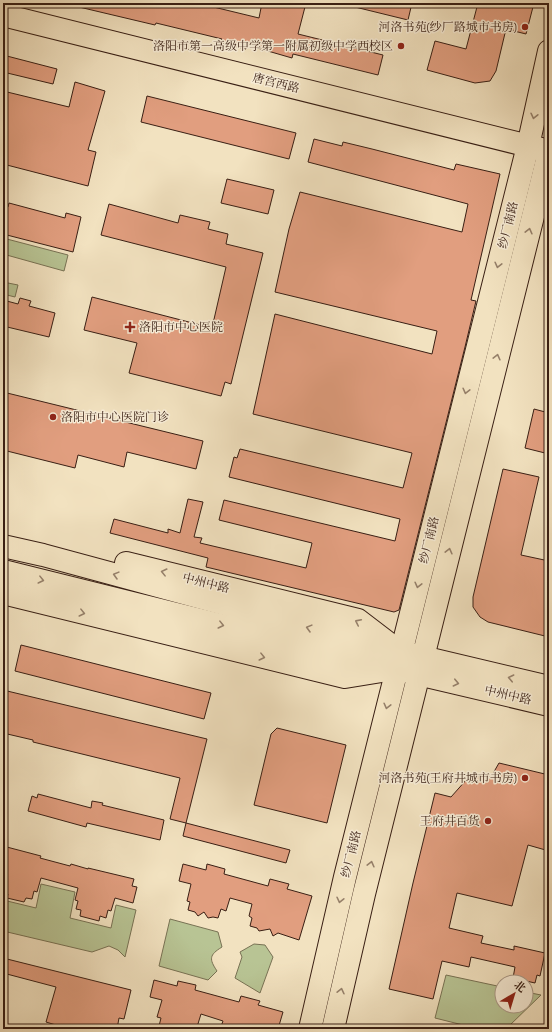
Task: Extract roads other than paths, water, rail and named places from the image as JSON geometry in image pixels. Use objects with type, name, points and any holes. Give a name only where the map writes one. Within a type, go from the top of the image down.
[{"type":"main road","name":"唐宫西路","points":[[3,15],[548,158]]},
{"type":"main road","name":"唐宫西路","points":[[3,29],[526,152]]},
{"type":"main road","name":"纱厂南路","points":[[310,1029],[345,876],[526,152],[549,51]]},
{"type":"main road","name":"纱厂南路","points":[[333,1029],[364,894],[548,158]]},
{"type":"main road","name":"中州中路","points":[[3,532],[358,620],[399,660]]},
{"type":"main road","name":"中州中路","points":[[3,546],[51,558],[549,705]]},
{"type":"main road","name":"中州中路","points":[[3,571],[200,620],[399,660]]},
{"type":"main road","name":"中州中路","points":[[3,593],[345,677],[399,660]]},
{"type":"main road","points":[[108,619],[200,620]]},
{"type":"main road","name":"中州中路","points":[[421,666],[549,687]]},
{"type":"place","name":"河洛书苑(纱厂路城市书房)","points":[[525,27]]},
{"type":"place","name":"洛阳市第一高级中学第一附属初级中学西校区","points":[[401,46]]},
{"type":"place","name":"洛阳市中心医院","points":[[130,327]]},
{"type":"place","name":"洛阳市中心医院门诊","points":[[53,417]]},
{"type":"place","name":"河洛书苑(王府井城市书房)","points":[[525,778]]},
{"type":"place","name":"王府井百货","points":[[488,821]]}]
